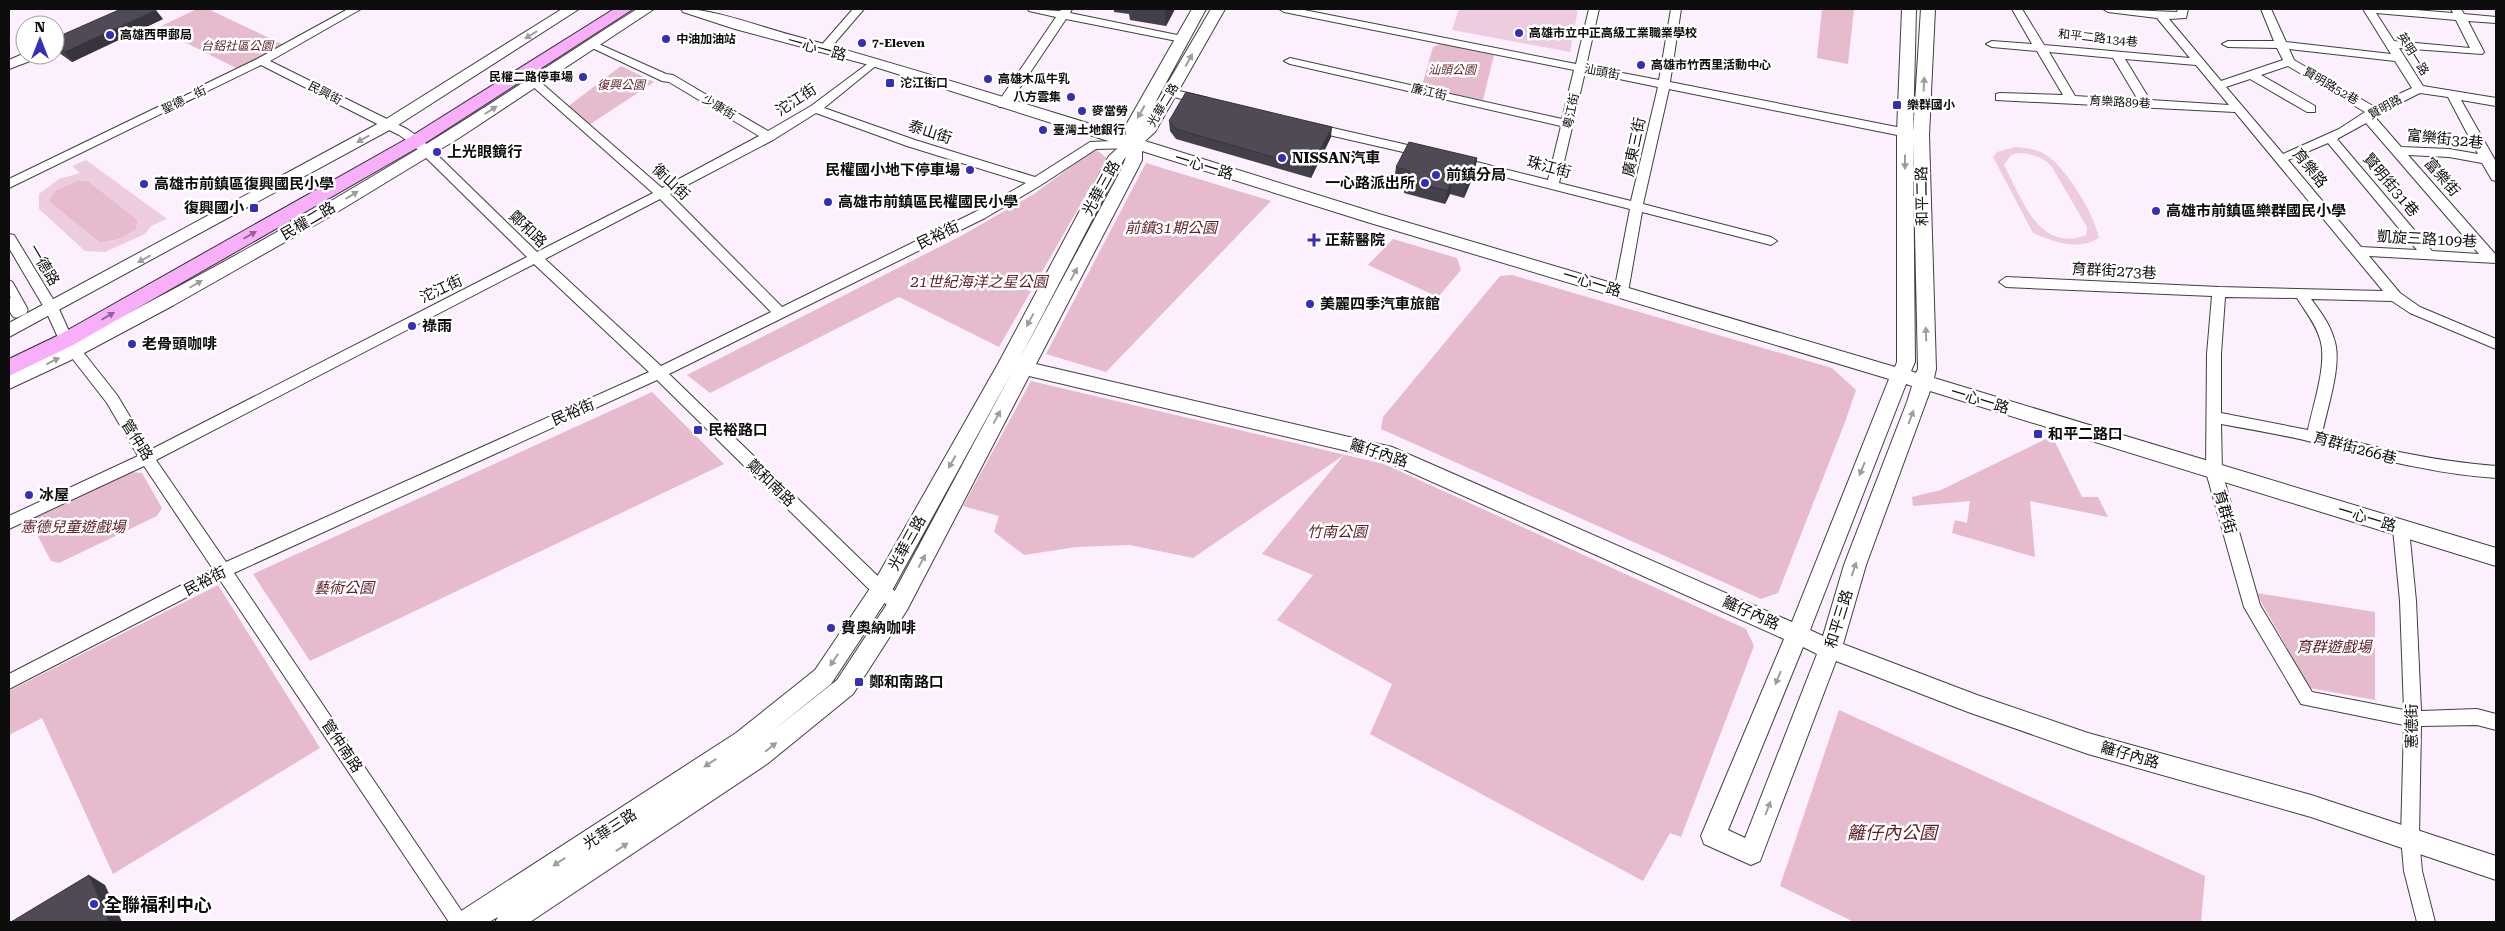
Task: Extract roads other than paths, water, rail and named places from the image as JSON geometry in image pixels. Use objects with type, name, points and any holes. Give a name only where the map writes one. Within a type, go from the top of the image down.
[{"type":"main road","name":"民權二路","points":[[408,137],[596,9]]},
{"type":"main road","name":"民權二路","points":[[9,368],[63,331],[408,137],[625,9]]},
{"type":"main road","name":"民權二路","points":[[9,350],[63,331]]},
{"type":"street","name":"聖德二街","points":[[9,184],[262,61],[356,9]]},
{"type":"street","name":"民權二路","points":[[408,137],[572,9]]},
{"type":"street","name":"民權二路","points":[[9,382],[63,331],[408,137],[534,82],[647,9]]},
{"type":"street","name":"一心一路","points":[[688,9],[823,50],[874,62],[1363,215],[1923,382],[2496,558]]},
{"type":"street","points":[[823,50],[859,9]]},
{"type":"street","points":[[1033,9],[1065,12],[1182,39]]},
{"type":"street","name":"光華二路","points":[[1134,144],[1134,125],[1198,9]]},
{"type":"street","name":"光華二路","points":[[1134,144],[1147,132],[1218,9]]},
{"type":"street","name":"汕頭街","points":[[1284,9],[1913,134]]},
{"type":"street","name":"粵江街","points":[[1553,184],[1594,9]]},
{"type":"street","name":"廣東三街","points":[[1621,292],[1628,244],[1664,84],[1676,9]]},
{"type":"street","name":"和平二路","points":[[1909,9],[1913,134],[1927,369],[1923,382]]},
{"type":"street","name":"和平二路","points":[[1900,376],[1906,362],[1913,134],[1928,9]]},
{"type":"street","points":[[2017,9],[2041,46],[2071,99]]},
{"type":"street","points":[[2108,9],[2182,16],[2183,9]]},
{"type":"street","points":[[2220,85],[2289,62],[2266,9]]},
{"type":"street","points":[[2368,9],[2458,12],[2496,20]]},
{"type":"street","name":"英明一路","points":[[2368,9],[2419,90]]},
{"type":"street","points":[[1004,104],[1065,12]]},
{"type":"street","points":[[2390,44],[2478,52],[2458,12]]},
{"type":"street","name":"育樂路","points":[[2160,14],[2356,251],[2396,296],[2415,310],[2495,345]]},
{"type":"street","name":"少康街","points":[[592,44],[668,78],[769,137]]},
{"type":"street","name":"和平二路134巷","points":[[1992,44],[2041,46],[2201,62]]},
{"type":"street","points":[[2228,44],[2282,45],[2399,58]]},
{"type":"street","points":[[2116,54],[2146,103]]},
{"type":"street","name":"民興街","points":[[262,61],[408,137]]},
{"type":"street","name":"廉江街","points":[[1290,61],[1568,124]]},
{"type":"street","name":"沱江街","points":[[9,524],[147,458],[417,318],[537,260],[769,137],[815,109],[874,62]]},
{"type":"street","name":"賢明路52巷","points":[[2289,62],[2370,114]]},
{"type":"street","points":[[2252,75],[2311,109]]},
{"type":"street","name":"衡山街","points":[[534,82],[662,194],[779,312]]},
{"type":"street","name":"賢明路","points":[[2281,159],[2329,137],[2419,90],[2496,102]]},
{"type":"street","points":[[1171,93],[1217,104]]},
{"type":"street","points":[[2453,95],[2462,115],[2489,160],[2496,177]]},
{"type":"street","name":"育樂路89巷","points":[[2000,97],[2071,99],[2239,109]]},
{"type":"street","name":"泰山街","points":[[815,109],[911,143],[1038,182]]},
{"type":"street","name":"富樂街","points":[[2370,114],[2398,151],[2493,259]]},
{"type":"street","name":"珠江街","points":[[1302,124],[1553,184],[1637,208],[1771,242]]},
{"type":"street","name":"鄭和路","points":[[408,137],[537,260],[644,358]]},
{"type":"street","name":"賢明街31巷","points":[[2329,137],[2428,254]]},
{"type":"street","name":"民裕街","points":[[9,682],[225,570],[658,373],[980,215],[1038,182],[1094,145],[1134,144]]},
{"type":"street","name":"光華三路","points":[[508,922],[758,756],[845,687],[890,597],[1015,366],[1134,160],[1134,144]]},
{"type":"street","name":"富樂街32巷","points":[[2398,151],[2449,153],[2489,160]]},
{"type":"street","name":"一德路","points":[[9,238],[63,331]]},
{"type":"street","name":"凱旋三路109巷","points":[[2356,251],[2493,259]]},
{"type":"street","name":"育群街273巷","points":[[2006,282],[2219,292]]},
{"type":"street","points":[[9,285],[24,310],[16,314],[9,302]]},
{"type":"street","points":[[2219,292],[2396,296]]},
{"type":"street","name":"育群街","points":[[2219,292],[2214,354],[2214,472],[2252,608],[2308,700],[2413,719],[2478,717],[2496,722]]},
{"type":"street","points":[[2301,294],[2315,315],[2329,343],[2328,364],[2314,437]]},
{"type":"street","name":"民權二路","points":[[9,331],[63,331]]},
{"type":"street","name":"管仲路","points":[[63,331],[112,399],[147,458],[225,570]]},
{"type":"street","name":"鄭和南路","points":[[644,358],[890,597]]},
{"type":"street","name":"籬仔內路","points":[[1015,366],[1385,452],[1830,649],[2028,724],[2410,837],[2496,868]]},
{"type":"street","name":"和平三路","points":[[1900,376],[1713,836],[1751,853],[1830,649],[1855,565],[1923,382]]},
{"type":"street","name":"育群街266巷","points":[[2214,417],[2314,437],[2393,458],[2445,468],[2496,472]]},
{"type":"street","name":"憲德街","points":[[2401,529],[2408,601],[2413,719],[2410,837],[2413,871],[2426,922]]},
{"type":"street","name":"管仲南路","points":[[225,570],[460,922]]},
{"type":"street","name":"光華三路","points":[[467,922],[744,740],[823,677],[890,597]]},
{"type":"place","name":"高雄市立中正高級工業職業學校","points":[[1519,33]]},
{"type":"place","name":"高雄西甲郵局","points":[[110,35]]},
{"type":"place","name":"中油加油站","points":[[666,39]]},
{"type":"place","name":"7-Eleven","points":[[862,43]]},
{"type":"place","name":"高雄市竹西里活動中心","points":[[1641,65]]},
{"type":"place","name":"民權二路停車場","points":[[583,77]]},
{"type":"place","name":"高雄木瓜牛乳","points":[[988,79]]},
{"type":"place","name":"沱江街口","points":[[890,83]]},
{"type":"place","name":"八方雲集","points":[[1071,97]]},
{"type":"place","name":"樂群國小","points":[[1897,105]]},
{"type":"place","name":"麥當勞","points":[[1082,111]]},
{"type":"place","name":"臺灣土地銀行","points":[[1043,130]]},
{"type":"place","name":"上光眼鏡行","points":[[437,152]]},
{"type":"place","name":"NISSAN汽車","points":[[1282,158]]},
{"type":"place","name":"民權國小地下停車場","points":[[970,170]]},
{"type":"place","name":"前鎮分局","points":[[1436,175]]},
{"type":"place","name":"一心路派出所","points":[[1425,183]]},
{"type":"place","name":"高雄市前鎮區復興國民小學","points":[[144,184]]},
{"type":"place","name":"高雄市前鎮區民權國民小學","points":[[828,202]]},
{"type":"place","name":"復興國小","points":[[254,208]]},
{"type":"place","name":"高雄市前鎮區樂群國民小學","points":[[2156,211]]},
{"type":"place","name":"正薪醫院","points":[[1314,240]]},
{"type":"place","name":"美麗四季汽車旅館","points":[[1310,304]]},
{"type":"place","name":"祿雨","points":[[412,326]]},
{"type":"place","name":"老骨頭咖啡","points":[[132,344]]},
{"type":"place","name":"民裕路口","points":[[698,430]]},
{"type":"place","name":"和平二路口","points":[[2038,434]]},
{"type":"place","name":"冰屋","points":[[29,495]]},
{"type":"place","name":"費奧納咖啡","points":[[831,628]]},
{"type":"place","name":"鄭和南路口","points":[[859,682]]},
{"type":"place","name":"全聯福利中心","points":[[94,904]]},
{"type":"park label","name":"台鋁社區公園","points":[[237,46]]},
{"type":"park label","name":"汕頭公園","points":[[1452,70]]},
{"type":"park label","name":"復興公園","points":[[621,85]]},
{"type":"park label","name":"前鎮31期公園","points":[[1171,228]]},
{"type":"park label","name":"21世紀海洋之星公園","points":[[979,282]]},
{"type":"park label","name":"憲德兒童遊戲場","points":[[73,527]]},
{"type":"park label","name":"竹南公園","points":[[1337,532]]},
{"type":"park label","name":"藝術公園","points":[[344,588]]},
{"type":"park label","name":"育群遊戲場","points":[[2334,647]]},
{"type":"park label","name":"籬仔內公園","points":[[1892,832]]}]
